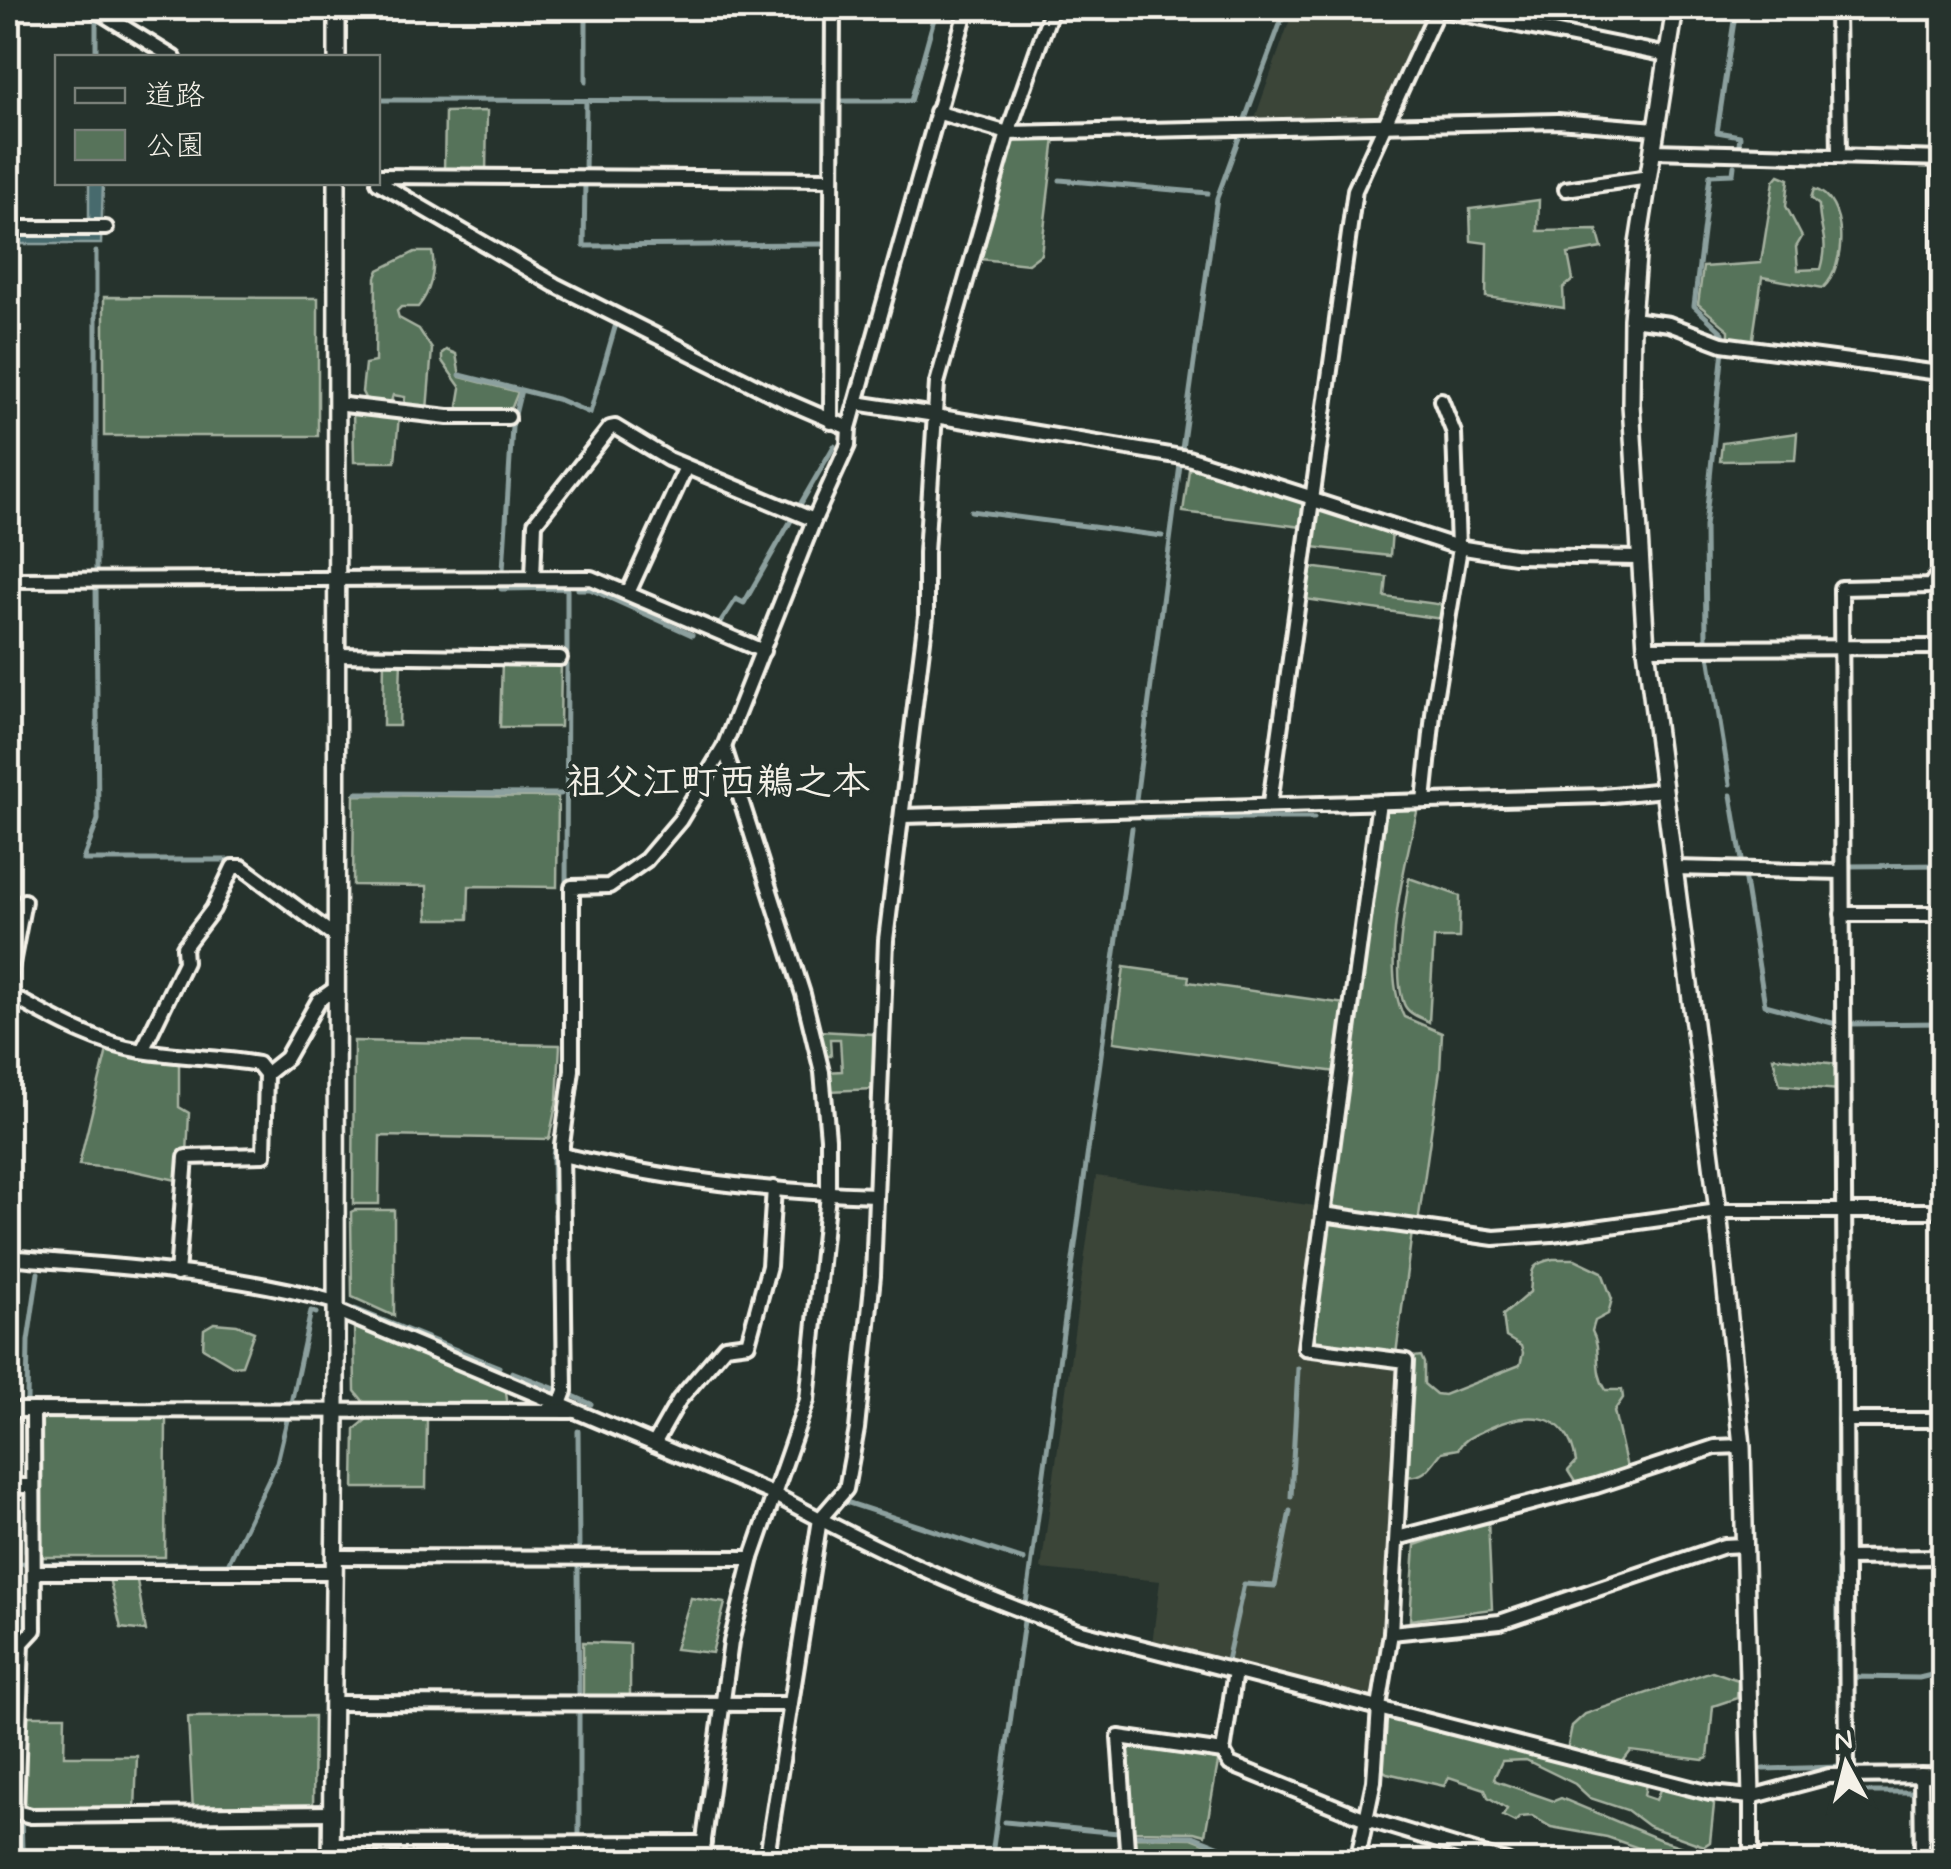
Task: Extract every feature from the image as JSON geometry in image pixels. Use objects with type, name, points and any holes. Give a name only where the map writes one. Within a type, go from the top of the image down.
[{"type":"street","points":[[93,8],[169,55]]},
{"type":"street","points":[[337,8],[337,55]]},
{"type":"street","points":[[832,422],[833,8]]},
{"type":"street","points":[[560,1404],[565,1391],[562,1155],[572,1070],[572,888],[610,886],[646,860],[680,820],[724,747],[848,444],[849,428],[967,8]]},
{"type":"street","points":[[766,1862],[820,1519],[846,1489],[857,1429],[873,1276],[886,940],[926,616],[926,554],[938,382],[1008,133],[1052,8]]},
{"type":"street","points":[[1270,803],[1354,190],[1438,8],[1668,55]]},
{"type":"street","points":[[1675,8],[1638,244],[1631,404],[1646,648],[1718,1211],[1742,1446],[1751,1862]]},
{"type":"street","points":[[1837,8],[1839,156]]},
{"type":"street","points":[[936,112],[1008,133],[1558,120],[1656,129]]},
{"type":"street","points":[[1653,151],[1941,159],[1938,578],[1930,586],[1841,588],[1846,1776]]},
{"type":"street","points":[[1566,189],[1649,177]]},
{"type":"street","points":[[380,179],[832,178]]},
{"type":"street","points":[[380,180],[555,286],[849,428]]},
{"type":"street","points":[[331,1862],[336,1412],[337,185]]},
{"type":"street","points":[[8,228],[105,228]]},
{"type":"street","points":[[1632,319],[1669,324],[1722,344],[1939,373]]},
{"type":"street","points":[[1424,801],[1459,547],[1454,433],[1442,400]]},
{"type":"street","points":[[856,403],[1188,458],[1459,547],[1514,556],[1639,558]]},
{"type":"street","points":[[336,404],[448,417],[508,417]]},
{"type":"street","points":[[533,578],[535,523],[610,428],[615,427],[686,467],[814,520]]},
{"type":"street","points":[[628,594],[686,467]]},
{"type":"street","points":[[8,580],[592,578],[763,650]]},
{"type":"street","points":[[1646,648],[1944,646]]},
{"type":"street","points":[[336,655],[560,658]]},
{"type":"street","points":[[701,1862],[721,1703],[752,1558],[806,1400],[828,1194],[822,1072],[803,994],[724,747]]},
{"type":"street","points":[[903,816],[1603,796],[1664,790]]},
{"type":"street","points":[[1357,1862],[1374,1780],[1379,1707],[1391,1633],[1406,1362],[1305,1348],[1379,802]]},
{"type":"street","points":[[142,1051],[185,962],[184,947],[212,909],[233,867],[242,867],[336,937]]},
{"type":"street","points":[[1674,868],[1842,872]]},
{"type":"street","points":[[8,982],[24,901]]},
{"type":"street","points":[[1842,914],[1944,914]]},
{"type":"street","points":[[266,1074],[286,1058],[320,1000],[336,988]]},
{"type":"street","points":[[8,994],[110,1043],[142,1051],[208,1055],[258,1064],[266,1074],[264,1155],[186,1157],[177,1274]]},
{"type":"street","points":[[562,1155],[631,1171],[828,1194],[876,1195]]},
{"type":"street","points":[[654,1444],[679,1400],[725,1346],[748,1343],[769,1266],[774,1188]]},
{"type":"street","points":[[1323,1214],[1494,1238],[1718,1211],[1944,1211]]},
{"type":"street","points":[[8,1257],[177,1274],[304,1293],[774,1494],[1020,1611],[1078,1631],[1710,1794],[1751,1797],[1829,1776],[1944,1776]]},
{"type":"street","points":[[8,1410],[574,1410]]},
{"type":"street","points":[[33,1410],[34,1630],[22,1642],[12,1812],[31,1816],[332,1813]]},
{"type":"street","points":[[1844,1420],[1944,1420]]},
{"type":"street","points":[[1397,1538],[1596,1486],[1715,1448],[1742,1446]]},
{"type":"street","points":[[8,1486],[34,1486]]},
{"type":"street","points":[[1391,1633],[1500,1622],[1724,1546],[1744,1545]]},
{"type":"street","points":[[1845,1558],[1944,1557]]},
{"type":"street","points":[[34,1572],[752,1558]]},
{"type":"street","points":[[1235,1671],[1223,1752],[1230,1764],[1366,1818],[1507,1862]]},
{"type":"street","points":[[333,1703],[791,1704]]},
{"type":"street","points":[[1128,1862],[1120,1736],[1223,1752]]},
{"type":"street","points":[[1922,1776],[1922,1862]]},
{"type":"street","points":[[332,1844],[704,1844]]},
{"type":"shaded area","points":[[1294,8],[1432,8],[1383,115],[1254,121]]},
{"type":"shaded area","points":[[1096,1176],[1316,1206],[1295,1352],[1393,1366],[1398,1372],[1384,1629],[1374,1698],[1152,1644],[1160,1581],[1041,1569]]},
{"type":"green space","points":[[487,111],[486,174],[444,173],[445,112]]},
{"type":"green space","points":[[1055,138],[1041,254],[1028,264],[980,259],[977,257],[1012,142]]},
{"type":"green space","points":[[1779,175],[1789,179],[1786,206],[1802,237],[1796,247],[1798,270],[1821,269],[1824,242],[1819,205],[1811,198],[1814,189],[1825,195],[1838,219],[1840,250],[1836,265],[1823,288],[1762,277],[1752,344],[1729,341],[1729,330],[1698,304],[1703,267],[1761,263],[1774,181]]},
{"type":"green space","points":[[1539,200],[1538,231],[1597,230],[1602,248],[1568,254],[1573,280],[1563,288],[1564,308],[1486,297],[1487,243],[1471,241],[1470,209]]},
{"type":"green space","points":[[415,252],[432,252],[431,281],[418,307],[401,307],[397,311],[399,318],[419,329],[432,349],[427,410],[404,407],[405,397],[393,395],[390,405],[367,402],[362,392],[365,364],[375,362],[376,277],[379,270]]},
{"type":"green space","points":[[104,297],[318,298],[318,436],[104,436]]},
{"type":"green space","points":[[446,350],[456,354],[460,377],[518,392],[512,407],[504,411],[462,411],[458,406],[461,388],[442,361]]},
{"type":"green space","points":[[353,409],[399,415],[395,462],[354,462]]},
{"type":"green space","points":[[1797,433],[1795,460],[1720,461],[1722,443]]},
{"type":"green space","points":[[1190,463],[1304,499],[1302,527],[1183,512]]},
{"type":"green space","points":[[1320,507],[1392,530],[1390,556],[1312,547]]},
{"type":"green space","points":[[1309,567],[1387,577],[1385,597],[1444,605],[1442,619],[1305,599]]},
{"type":"green space","points":[[384,658],[401,659],[399,726],[383,726]]},
{"type":"green space","points":[[502,661],[561,662],[560,727],[500,727]]},
{"type":"green space","points":[[354,795],[558,797],[557,887],[469,886],[468,919],[428,919],[427,886],[353,885]]},
{"type":"green space","points":[[1388,806],[1418,808],[1397,914],[1397,996],[1404,1017],[1442,1033],[1418,1223],[1331,1209],[1384,810]]},
{"type":"green space","points":[[1409,878],[1460,896],[1459,938],[1434,938],[1429,1022],[1408,1010],[1401,991],[1400,942]]},
{"type":"green space","points":[[1124,967],[1189,976],[1188,982],[1346,1004],[1337,1072],[1114,1042]]},
{"type":"green space","points":[[819,1031],[874,1034],[873,1089],[829,1091],[826,1072],[842,1071],[840,1039],[830,1039],[831,1056],[824,1056]]},
{"type":"green space","points":[[354,1041],[560,1045],[557,1100],[549,1139],[380,1136],[379,1204],[353,1204]]},
{"type":"green space","points":[[107,1050],[179,1059],[179,1107],[189,1113],[181,1181],[79,1165]]},
{"type":"green space","points":[[1773,1057],[1838,1064],[1839,1090],[1780,1085]]},
{"type":"green space","points":[[394,1210],[394,1316],[352,1297],[351,1212]]},
{"type":"green space","points":[[1327,1221],[1412,1232],[1396,1354],[1312,1341]]},
{"type":"green space","points":[[1553,1259],[1575,1259],[1602,1272],[1612,1299],[1608,1314],[1595,1321],[1592,1331],[1606,1390],[1622,1390],[1623,1398],[1614,1411],[1627,1468],[1575,1482],[1568,1471],[1576,1462],[1563,1431],[1541,1418],[1528,1418],[1483,1431],[1458,1449],[1442,1452],[1423,1473],[1404,1476],[1413,1357],[1421,1356],[1424,1363],[1424,1384],[1444,1395],[1520,1365],[1521,1346],[1506,1337],[1503,1315],[1530,1292],[1535,1267]]},
{"type":"green space","points":[[354,1322],[505,1384],[508,1408],[367,1406],[355,1391]]},
{"type":"green space","points":[[214,1323],[237,1325],[254,1332],[242,1365],[233,1366],[203,1348],[204,1329]]},
{"type":"green space","points":[[166,1417],[165,1557],[37,1557],[37,1418]]},
{"type":"green space","points":[[367,1419],[427,1419],[426,1488],[354,1488],[355,1429]]},
{"type":"green space","points":[[1488,1520],[1492,1609],[1410,1620],[1415,1545]]},
{"type":"green space","points":[[108,1574],[136,1575],[146,1631],[121,1628]]},
{"type":"green space","points":[[691,1598],[725,1603],[712,1653],[675,1649]]},
{"type":"green space","points":[[583,1642],[630,1644],[630,1698],[583,1698]]},
{"type":"green space","points":[[1712,1671],[1738,1680],[1737,1698],[1713,1706],[1708,1758],[1631,1751],[1621,1764],[1567,1750],[1572,1726],[1585,1714]]},
{"type":"green space","points":[[25,1716],[65,1716],[64,1756],[137,1756],[135,1811],[31,1813],[20,1806]]},
{"type":"green space","points":[[314,1716],[313,1809],[193,1811],[188,1717]]},
{"type":"green space","points":[[1383,1718],[1646,1783],[1644,1796],[1656,1800],[1661,1787],[1712,1800],[1710,1842],[1704,1846],[1648,1826],[1627,1810],[1590,1798],[1575,1784],[1526,1760],[1502,1761],[1494,1778],[1554,1801],[1561,1798],[1661,1840],[1725,1861],[1676,1861],[1607,1837],[1551,1827],[1532,1816],[1520,1817],[1515,1822],[1503,1816],[1507,1809],[1488,1797],[1485,1789],[1449,1777],[1444,1786],[1387,1773],[1381,1769]]},
{"type":"green space","points":[[1129,1744],[1219,1757],[1205,1835],[1132,1831]]},
{"type":"green space","points":[[1133,1837],[1192,1838],[1251,1861],[1134,1861]]},
{"type":"water","points":[[89,185],[103,185],[101,244],[8,244],[8,232],[89,232]]},
{"type":"waterway","points":[[586,8],[586,82]]},
{"type":"waterway","points":[[840,101],[911,101],[937,8]]},
{"type":"waterway","points":[[1245,119],[1286,8]]},
{"type":"waterway","points":[[1736,8],[1717,132],[1740,136],[1739,144]]},
{"type":"waterway","points":[[96,19],[96,55]]},
{"type":"waterway","points":[[380,100],[825,101]]},
{"type":"waterway","points":[[585,173],[586,101]]},
{"type":"waterway","points":[[1182,449],[1217,198],[1240,135]]},
{"type":"waterway","points":[[1723,338],[1723,333],[1694,306],[1710,175],[1733,174],[1734,166]]},
{"type":"waterway","points":[[1060,180],[1208,193]]},
{"type":"waterway","points":[[584,246],[585,183]]},
{"type":"waterway","points":[[584,246],[824,244]]},
{"type":"waterway","points":[[96,252],[96,572]]},
{"type":"waterway","points":[[503,570],[512,427],[521,390],[590,413],[616,324]]},
{"type":"waterway","points":[[1706,641],[1705,527],[1723,349]]},
{"type":"waterway","points":[[460,375],[520,390]]},
{"type":"waterway","points":[[797,510],[834,446]]},
{"type":"waterway","points":[[1136,799],[1180,465]]},
{"type":"waterway","points":[[971,511],[1162,536]]},
{"type":"waterway","points":[[719,625],[736,599],[744,603],[793,517]]},
{"type":"waterway","points":[[96,584],[98,820],[83,860],[247,863]]},
{"type":"waterway","points":[[501,589],[567,588],[567,652]]},
{"type":"waterway","points":[[578,589],[590,589],[692,635]]},
{"type":"waterway","points":[[1709,655],[1730,784]]},
{"type":"waterway","points":[[566,888],[567,664]]},
{"type":"waterway","points":[[356,793],[561,794]]},
{"type":"waterway","points":[[1731,795],[1743,866]]},
{"type":"waterway","points":[[1145,818],[1314,818]]},
{"type":"waterway","points":[[1026,1604],[1132,828]]},
{"type":"waterway","points":[[1848,866],[1944,865]]},
{"type":"waterway","points":[[1744,875],[1765,1005],[1836,1024]]},
{"type":"waterway","points":[[566,909],[566,936]]},
{"type":"waterway","points":[[554,1202],[553,1156],[566,1069],[565,953]]},
{"type":"waterway","points":[[1849,1024],[1944,1023]]},
{"type":"waterway","points":[[1315,1228],[1318,1206]]},
{"type":"waterway","points":[[512,1372],[558,1390],[555,1214]]},
{"type":"waterway","points":[[27,1402],[28,1341],[38,1273]]},
{"type":"waterway","points":[[355,1309],[499,1367]]},
{"type":"waterway","points":[[1837,1309],[1838,1677]]},
{"type":"waterway","points":[[291,1403],[311,1311],[316,1313]]},
{"type":"waterway","points":[[1291,1497],[1298,1368]]},
{"type":"waterway","points":[[571,1395],[591,1404]]},
{"type":"waterway","points":[[41,1564],[228,1564],[277,1462],[287,1420]]},
{"type":"waterway","points":[[8,1421],[18,1421]]},
{"type":"waterway","points":[[26,1421],[26,1477]]},
{"type":"waterway","points":[[578,1431],[579,1550]]},
{"type":"waterway","points":[[26,1491],[26,1552]]},
{"type":"waterway","points":[[846,1502],[1024,1560]]},
{"type":"waterway","points":[[1227,1661],[1244,1584],[1275,1586],[1290,1511]]},
{"type":"waterway","points":[[8,1564],[27,1563]]},
{"type":"waterway","points":[[578,1566],[579,1694]]},
{"type":"waterway","points":[[26,1575],[26,1631]]},
{"type":"waterway","points":[[991,1862],[1024,1621]]},
{"type":"waterway","points":[[1852,1683],[1853,1677],[1919,1678],[1944,1672]]},
{"type":"waterway","points":[[579,1707],[579,1838]]},
{"type":"waterway","points":[[1763,1769],[1839,1767]]},
{"type":"waterway","points":[[1837,1785],[1838,1792],[1914,1792],[1914,1859]]},
{"type":"waterway","points":[[21,1817],[22,1849],[41,1862]]},
{"type":"waterway","points":[[1005,1822],[1118,1833]]},
{"type":"waterway","points":[[1133,1835],[1193,1836],[1257,1862]]},
{"type":"waterway","points":[[579,1851],[579,1862]]},
{"type":"district","name":"祖父江町西鵜之本","points":[[718,783]]}]
